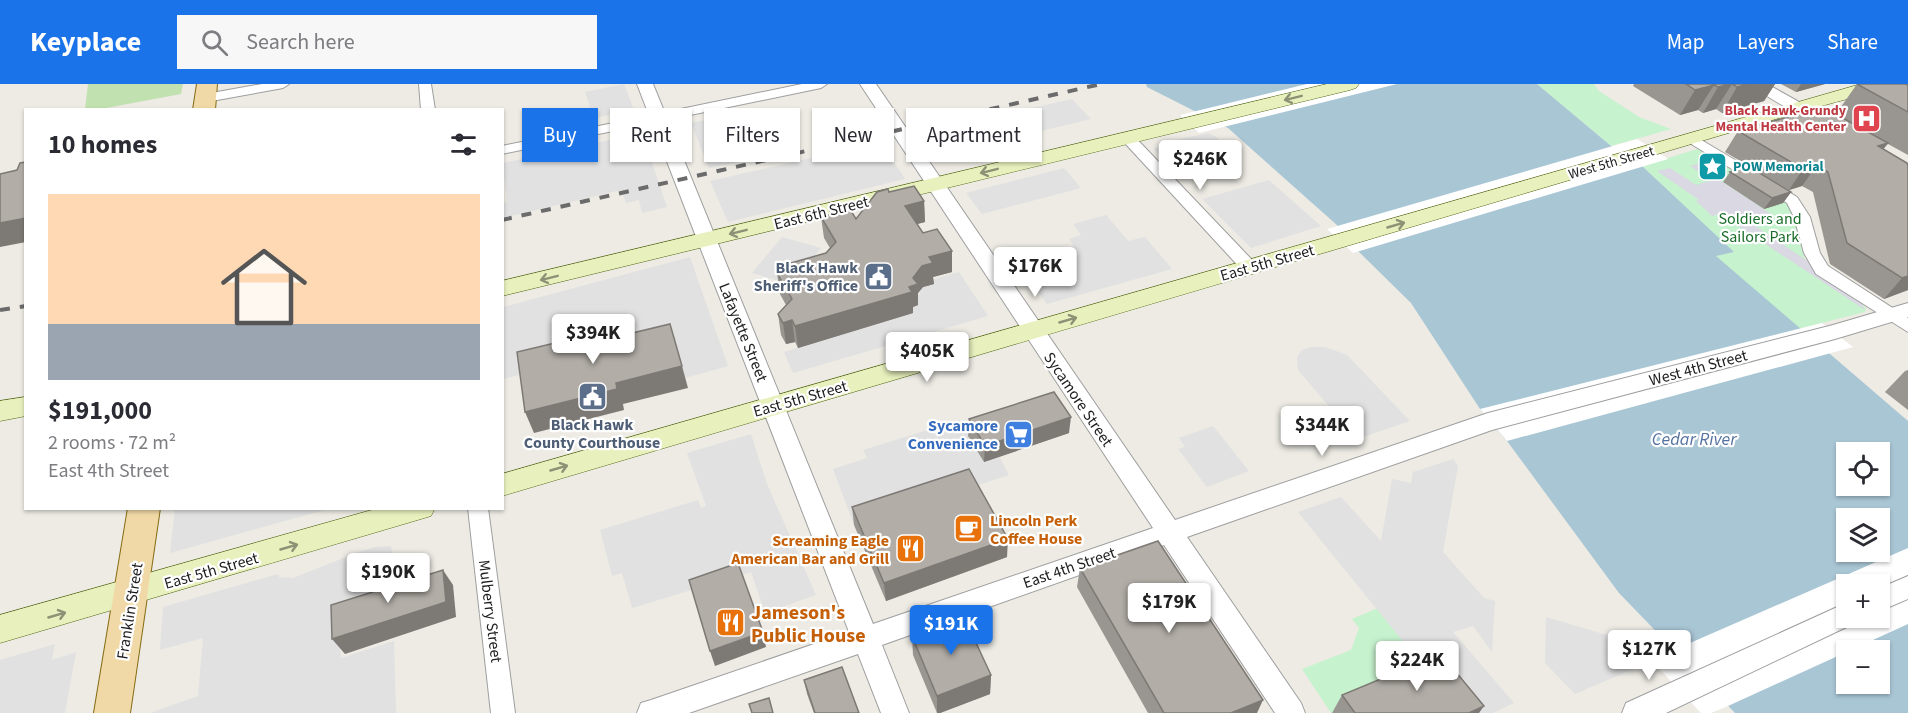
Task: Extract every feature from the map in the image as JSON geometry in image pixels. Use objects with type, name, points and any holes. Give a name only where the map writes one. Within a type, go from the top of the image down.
[{"type":"main road","name":"East 6th Street","points":[[504,289],[1350,84]]},
{"type":"main road","name":"West 5th Street","points":[[1340,241],[1796,107],[1882,84]]},
{"type":"main road","name":"East 5th Street","points":[[504,484],[1340,241]]},
{"type":"main road","points":[[0,411],[24,406]]},
{"type":"main road","name":"Franklin Street","points":[[112,713],[144,510]]},
{"type":"main road","name":"East 5th Street","points":[[0,629],[132,593],[414,510]]},
{"type":"street","points":[[206,97],[283,84]]},
{"type":"street","points":[[425,84],[428,108]]},
{"type":"street","name":"Lafayette Street","points":[[645,84],[654,108]]},
{"type":"street","points":[[692,111],[821,84]]},
{"type":"street","name":"Sycamore Street","points":[[868,84],[1291,713]]},
{"type":"street","points":[[1755,84],[1847,136]]},
{"type":"street","points":[[504,150],[610,128]]},
{"type":"street","points":[[1127,137],[1249,267]]},
{"type":"street","points":[[1692,139],[1792,200],[1801,209],[1815,263],[1822,270],[1902,317]]},
{"type":"street","name":"Lafayette Street","points":[[676,162],[896,713]]},
{"type":"street","name":"West 4th Street","points":[[1488,422],[1835,332],[1902,317]]},
{"type":"street","name":"East 4th Street","points":[[651,713],[1488,422]]},
{"type":"street","name":"Mulberry Street","points":[[478,510],[503,713]]},
{"type":"street","points":[[1890,595],[1908,587]]},
{"type":"street","points":[[1636,713],[1836,620]]},
{"type":"green space","points":[[88,84],[183,84],[181,94],[106,108],[85,108]]},
{"type":"green space","points":[[1537,84],[1594,84],[1599,91],[1639,117],[1671,129],[1611,146]]},
{"type":"green space","name":"Soldiers and Sailors Park","points":[[1702,149],[1791,206],[1806,261],[1819,275],[1859,301],[1866,308],[1865,312],[1798,329],[1715,256],[1733,252],[1642,166]]},
{"type":"green space","points":[[1378,608],[1429,673],[1331,713],[1302,669],[1351,650],[1359,628],[1352,619]]},
{"type":"shaded area","points":[[624,84],[633,108],[610,108],[610,115],[598,117],[598,108],[591,108],[585,92]]},
{"type":"shaded area","points":[[1072,99],[1091,119],[1042,131],[1042,108],[1033,108]]},
{"type":"shaded area","points":[[704,121],[704,156],[692,126],[692,123]]},
{"type":"shaded area","points":[[1208,133],[1216,137],[1228,150],[1169,164],[1154,149],[1161,147],[1164,143]]},
{"type":"shaded area","points":[[610,140],[610,162],[652,162],[667,207],[642,213],[639,200],[626,203],[621,190],[504,218],[504,203],[507,202],[504,163],[522,159],[522,162],[598,162],[598,142]]},
{"type":"shaded area","points":[[812,158],[812,162],[894,162],[905,179],[728,222],[710,181]]},
{"type":"shaded area","points":[[1717,158],[1731,166],[1709,173],[1771,214],[1748,221],[1806,260],[1824,278],[1861,302],[1865,310],[1720,214],[1712,216],[1696,201],[1699,200],[1657,171],[1670,168],[1696,185],[1712,180],[1690,166]]},
{"type":"shaded area","points":[[707,162],[738,162],[709,168]]},
{"type":"shaded area","points":[[1064,168],[1081,188],[982,214],[966,193]]},
{"type":"shaded area","points":[[1269,180],[1321,226],[1251,248],[1202,199]]},
{"type":"shaded area","points":[[1106,215],[1128,241],[1145,237],[1172,269],[1047,304],[1016,262],[1074,246],[1069,239],[1081,235],[1073,224]]},
{"type":"shaded area","points":[[782,237],[821,248],[790,287],[777,283],[779,281],[752,273]]},
{"type":"shaded area","points":[[690,257],[728,366],[685,378],[672,336],[504,379],[504,307]]},
{"type":"shaded area","points":[[959,272],[988,316],[793,373],[784,352],[913,313],[910,308],[923,287],[933,284],[931,280]]},
{"type":"shaded area","points":[[1325,347],[1347,355],[1410,421],[1357,439],[1298,370],[1297,357],[1302,350]]},
{"type":"shaded area","points":[[960,420],[984,461],[999,456],[1009,475],[854,525],[833,469],[867,458],[863,450]]},
{"type":"shaded area","points":[[1213,426],[1249,471],[1207,487],[1178,449],[1185,447],[1179,438]]},
{"type":"shaded area","points":[[751,434],[767,484],[816,595],[765,613],[751,572],[632,608],[622,573],[612,576],[600,530],[698,500],[701,508],[706,506],[687,453]]},
{"type":"shaded area","points":[[1453,459],[1458,466],[1443,552],[1484,598],[1495,601],[1492,652],[1473,626],[1453,632],[1514,703],[1493,713],[1461,713],[1298,512],[1341,497],[1381,541],[1392,479],[1411,483],[1413,472]]},
{"type":"shaded area","points":[[175,510],[324,510],[170,553]]},
{"type":"shaded area","points":[[391,546],[399,602],[338,621],[341,658],[394,641],[396,713],[150,713],[198,696],[203,638],[160,650],[163,607],[278,574],[279,577],[293,578],[356,553],[375,547]]},
{"type":"shaded area","points":[[1546,617],[1634,643],[1644,653],[1631,660],[1638,667],[1575,694],[1545,663]]},
{"type":"shaded area","points":[[55,644],[52,660],[76,652],[65,713],[0,713],[0,660]]},
{"type":"water","name":"Cedar River","points":[[1146,84],[1537,84],[1611,146],[1642,166],[1734,252],[1716,256],[1908,421],[1908,713],[1735,713],[1619,593],[1507,441],[1480,409],[1411,303],[1358,251],[1338,226],[1228,128],[1147,87]]},
{"type":"pier","points":[[1307,84],[1397,84],[1199,133],[1180,115]]},
{"type":"pier","points":[[1637,139],[1668,159],[1353,253],[1327,229]]},
{"type":"pier","points":[[1822,323],[1853,347],[1507,441],[1480,409]]},
{"type":"pier","points":[[1908,548],[1908,624],[1873,640],[1836,640],[1836,657],[1728,706],[1711,713],[1701,713],[1651,660],[1836,579],[1836,628],[1890,628],[1890,574],[1848,574],[1876,562],[1890,562],[1890,556]]},
{"type":"building","points":[[1686,84],[1731,84],[1718,87],[1714,85],[1695,90]]},
{"type":"building","points":[[1732,84],[1748,84],[1737,87]]},
{"type":"building","points":[[1857,84],[1908,85],[1908,112]]},
{"type":"building","points":[[1823,107],[1888,143],[1878,146],[1907,163],[1908,276],[1902,278],[1847,243],[1828,172],[1817,165],[1803,169],[1738,131]]},
{"type":"building","points":[[24,162],[24,218],[0,223],[0,174],[17,170],[20,163]]},
{"type":"building","points":[[1748,166],[1791,192],[1772,198],[1730,172]]},
{"type":"building","name":"Black Hawk Sheriff's Office","points":[[914,186],[924,201],[905,206],[923,233],[937,229],[952,251],[929,257],[933,263],[922,266],[913,278],[918,284],[909,287],[912,292],[795,326],[792,320],[783,323],[778,314],[792,299],[777,273],[787,270],[784,265],[826,253],[836,242],[821,217],[832,214],[830,211],[848,206],[856,219],[877,192],[888,189],[889,192]]},
{"type":"building","points":[[670,324],[682,366],[616,383],[617,389],[525,412],[517,352],[597,333],[599,341]]},
{"type":"building","points":[[1054,392],[1071,417],[985,446],[969,419]]},
{"type":"building","points":[[969,469],[1008,539],[884,583],[852,507]]},
{"type":"building","points":[[1158,541],[1263,700],[1231,713],[1164,713],[1080,568]]},
{"type":"building","name":"Jameson's Public House","points":[[738,563],[763,632],[710,651],[689,580]]},
{"type":"building","points":[[443,570],[446,602],[332,639],[331,605]]},
{"type":"building","points":[[964,617],[991,675],[937,696],[912,636]]},
{"type":"building","points":[[1441,654],[1484,706],[1469,713],[1355,713],[1342,695]]},
{"type":"building","points":[[842,667],[859,713],[815,713],[804,680]]},
{"type":"building","points":[[769,698],[773,713],[752,713],[749,704]]},
{"type":"railway","points":[[504,220],[1101,84]]},
{"type":"railway","points":[[0,310],[24,306]]},
{"type":"place","name":"Black Hawk-Grundy Mental Health Center","points":[[1867,118]]},
{"type":"place","name":"POW Memorial","points":[[1712,166]]},
{"type":"place","name":"Black Hawk Sheriff's Office","points":[[879,276]]},
{"type":"place","name":"Black Hawk County Courthouse","points":[[592,396]]},
{"type":"place","name":"Sycamore Convenience","points":[[1019,434]]},
{"type":"place","name":"Lincoln Perk Coffee House","points":[[969,529]]},
{"type":"place","name":"Screaming Eagle American Bar and Grill","points":[[910,549]]},
{"type":"place","name":"Jameson's Public House","points":[[730,623]]}]
